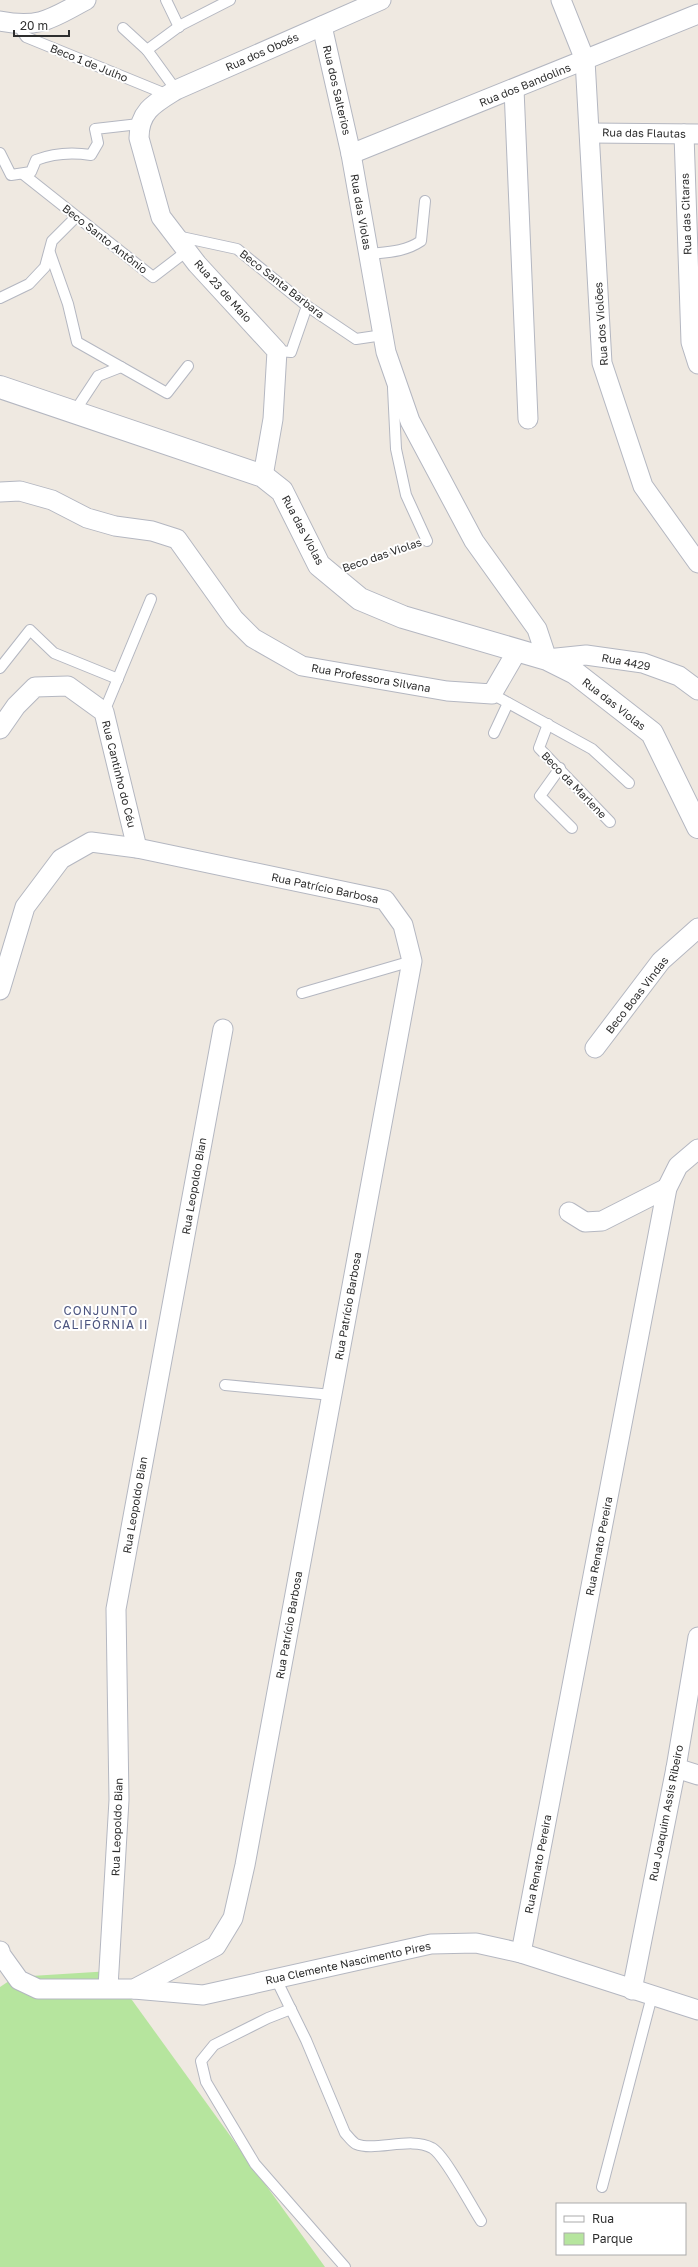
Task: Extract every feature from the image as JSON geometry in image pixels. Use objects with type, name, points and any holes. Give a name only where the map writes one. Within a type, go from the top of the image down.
[{"type":"street","points":[[9,22],[44,22],[86,0]]},
{"type":"street","name":"Rua dos Oboés","points":[[142,118],[172,93],[381,0]]},
{"type":"street","name":"Rua dos Violões","points":[[561,0],[585,60],[602,363],[642,486],[698,563]]},
{"type":"street","name":"Rua dos Bandolins","points":[[351,154],[698,14]]},
{"type":"street","name":"Rua dos Salterios","points":[[322,26],[351,154]]},
{"type":"street","points":[[514,89],[528,419]]},
{"type":"street","name":"Rua 23 de Maio","points":[[142,118],[139,138],[161,217],[187,251],[277,351]]},
{"type":"street","name":"Rua das Flautas","points":[[590,133],[691,134]]},
{"type":"street","name":"Rua das Citaras","points":[[691,134],[691,342],[698,364]]},
{"type":"street","name":"Rua das Violas","points":[[351,154],[386,352],[410,421],[474,540],[537,629],[547,659]]},
{"type":"street","points":[[264,476],[273,419],[277,351]]},
{"type":"street","name":"Rua das Violas","points":[[0,387],[75,411],[264,476],[282,491],[320,564],[360,599],[396,614],[547,659],[575,673],[652,733],[698,827]]},
{"type":"street","name":"Rua das Violas","points":[[0,394],[32,397]]},
{"type":"street","name":"Rua Professora Silvana","points":[[0,492],[27,493],[52,500],[87,518],[115,526],[152,531],[177,539],[234,619],[253,638],[302,666],[447,691],[500,698]]},
{"type":"street","points":[[500,698],[517,650]]},
{"type":"street","name":"Rua 4429","points":[[547,659],[586,655],[643,663],[679,676],[698,690]]},
{"type":"street","name":"Rua Cantinho do Céu","points":[[0,729],[16,706],[35,686],[68,686],[104,712],[138,848]]},
{"type":"street","name":"Rua Patrício Barbosa","points":[[0,990],[25,907],[61,859],[91,842],[138,848],[385,900],[403,925],[412,960],[245,1865],[233,1918],[216,1946],[134,1988],[108,1987],[38,1989],[19,1980],[1,1955],[0,1951]]},
{"type":"street","name":"Beco Boas Vindas","points":[[595,1048],[661,961],[698,928]]},
{"type":"street","name":"Rua Leopoldo Bian","points":[[108,1987],[119,1800],[116,1609],[223,1029]]},
{"type":"street","name":"Rua Renato Pereira","points":[[521,1953],[667,1188],[678,1166],[698,1149]]},
{"type":"street","points":[[569,1212],[585,1222],[602,1221],[667,1188]]},
{"type":"street","name":"Rua Joaquim Assis Ribeiro","points":[[632,1990],[676,1768],[698,1637]]},
{"type":"street","points":[[676,1768],[698,1775]]},
{"type":"street","name":"Rua Clemente Nascimento Pires","points":[[134,1988],[204,1995],[431,1944],[476,1943],[521,1953],[698,2010]]},
{"type":"lane","points":[[166,0],[178,27]]},
{"type":"lane","points":[[147,50],[178,27],[230,0]]},
{"type":"lane","name":"Beco 1 de Julho","points":[[9,22],[26,37],[172,93]]},
{"type":"lane","points":[[123,28],[147,50],[172,93]]},
{"type":"lane","points":[[22,174],[31,172],[36,160],[44,157],[77,153],[91,155],[98,143],[96,129],[142,118]]},
{"type":"lane","name":"Beco Santo Antônio","points":[[0,153],[12,175],[22,174],[153,277],[187,251]]},
{"type":"lane","points":[[369,254],[401,250],[412,247],[421,241],[425,201]]},
{"type":"lane","points":[[0,298],[29,284],[45,267],[52,241],[76,216]]},
{"type":"lane","name":"Beco Santa Barbara","points":[[176,236],[237,249],[307,306],[356,339],[383,336]]},
{"type":"lane","points":[[50,253],[68,304],[77,342],[167,393],[188,366]]},
{"type":"lane","points":[[277,351],[291,352],[307,306]]},
{"type":"lane","points":[[75,411],[98,376],[121,367]]},
{"type":"lane","name":"Beco das Violas","points":[[392,368],[396,449],[406,495],[426,541]]},
{"type":"lane","points":[[104,712],[151,599]]},
{"type":"lane","points":[[0,668],[30,630],[54,653],[118,679]]},
{"type":"lane","points":[[494,733],[500,698],[592,749],[629,783]]},
{"type":"lane","name":"Beco da Marlene","points":[[548,724],[539,748],[560,768],[610,822]]},
{"type":"lane","points":[[560,768],[540,796],[572,828]]},
{"type":"lane","points":[[302,993],[412,960]]},
{"type":"lane","points":[[225,1385],[332,1395]]},
{"type":"lane","points":[[276,1979],[291,2009],[345,2133],[356,2144],[418,2144],[432,2148],[442,2158],[481,2221]]},
{"type":"lane","points":[[602,2187],[652,1996]]},
{"type":"lane","points":[[291,2009],[268,2018],[214,2045],[201,2061],[206,2082],[255,2164],[345,2267]]},
{"type":"path","name":"Beco das Violas","points":[[329,573],[426,541]]},
{"type":"green space","points":[[111,1971],[325,2267],[0,2267],[0,1987],[15,1977]]},
{"type":"district","name":"CONJUNTO CALIFÓRNIA II","points":[[101,1318]]}]
